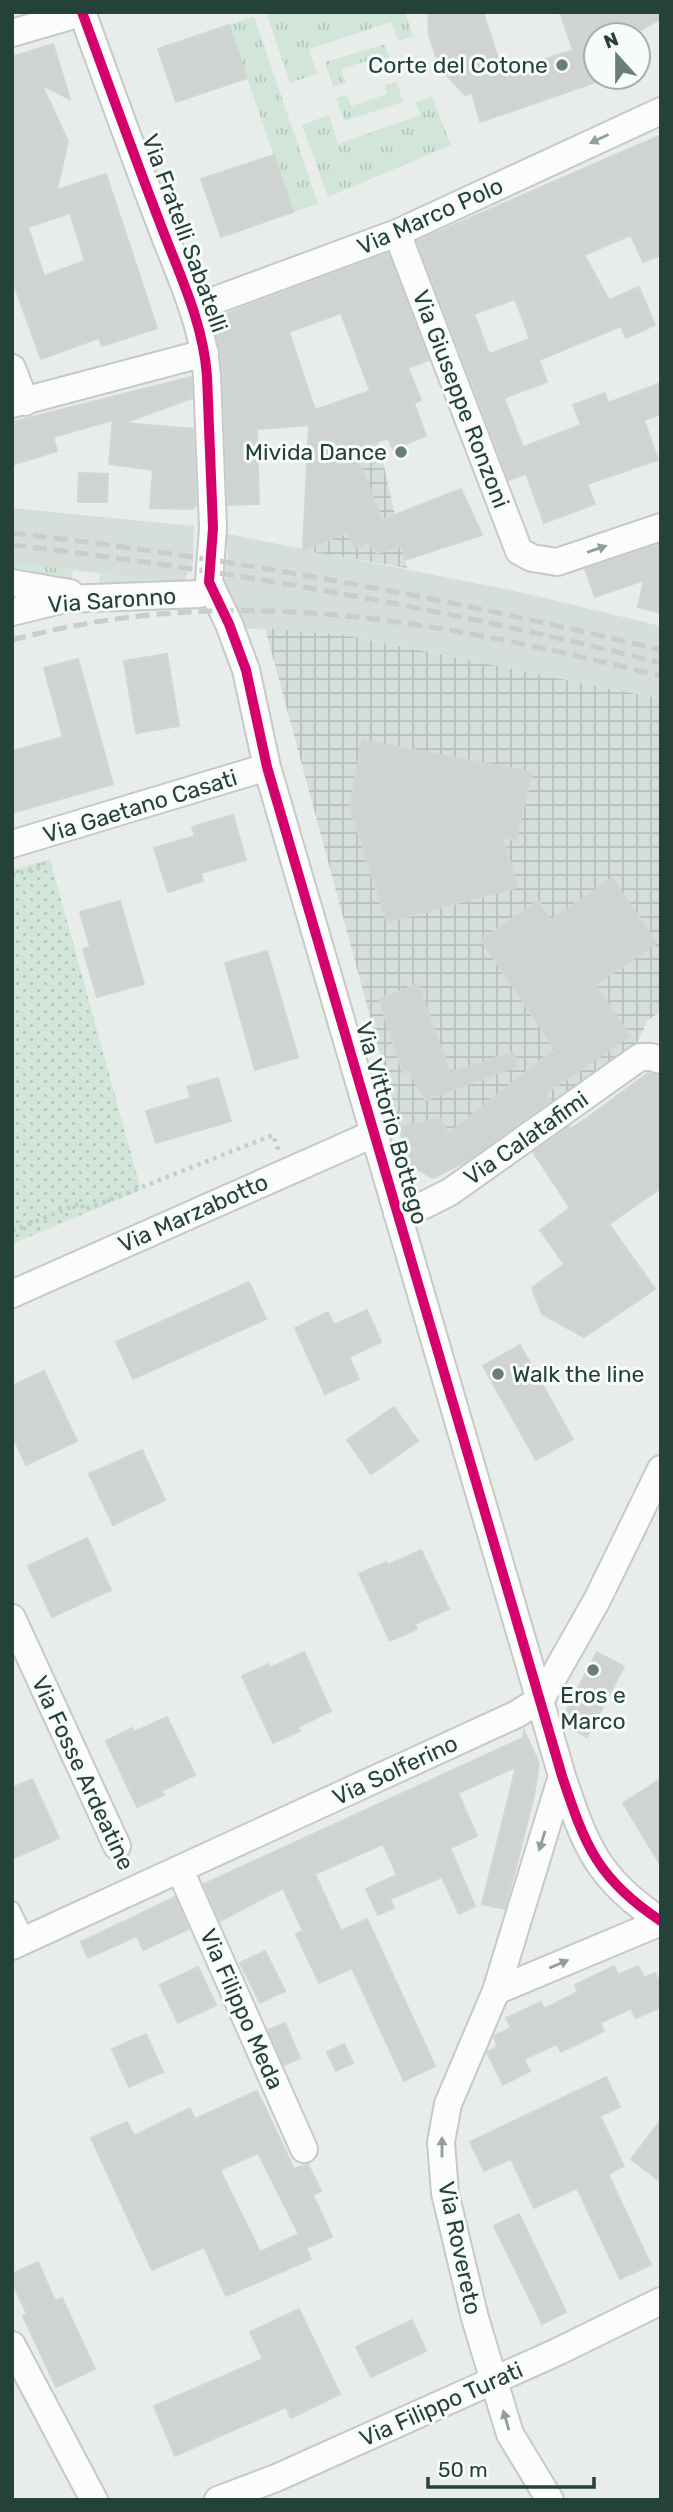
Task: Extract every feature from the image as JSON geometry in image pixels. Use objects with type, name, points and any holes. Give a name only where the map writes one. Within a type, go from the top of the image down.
[{"type":"street","points":[[12,33],[83,12]]},
{"type":"street","name":"Via Fratelli Sabatelli","points":[[83,12],[161,226],[194,308],[205,353],[213,528],[210,559]]},
{"type":"street","name":"Via Marco Polo","points":[[194,308],[397,233],[661,111]]},
{"type":"street","name":"Via Giuseppe Ronzoni","points":[[397,233],[519,551],[533,558],[557,562],[661,527]]},
{"type":"street","points":[[12,368],[19,403],[205,353]]},
{"type":"street","name":"Via Vittorio Bottego","points":[[210,559],[209,582],[229,624],[246,670],[267,767],[541,1699]]},
{"type":"street","points":[[12,583],[100,597]]},
{"type":"street","name":"Via Saronno","points":[[12,612],[65,599],[141,597],[212,591]]},
{"type":"street","name":"Via Gaetano Casati","points":[[12,844],[267,767]]},
{"type":"street","name":"Via Calatafimi","points":[[397,1213],[424,1205],[450,1192],[640,1057],[656,1059]]},
{"type":"street","name":"Via Marzabotto","points":[[12,1294],[373,1134]]},
{"type":"street","name":"Via Solferino","points":[[20,1943],[517,1714],[541,1699],[597,1600],[661,1469]]},
{"type":"street","name":"Via Fosse Ardeatine","points":[[12,1618],[117,1846]]},
{"type":"street","points":[[541,1699],[562,1776],[582,1834],[607,1876],[634,1904],[661,1921]]},
{"type":"street","name":"Via Rovereto","points":[[550,2500],[510,2434],[475,2318],[445,2193],[441,2142],[448,2104],[496,1991],[562,1776]]},
{"type":"street","name":"Via Filippo Meda","points":[[180,1870],[304,2149]]},
{"type":"street","points":[[496,1991],[661,1921]]},
{"type":"street","name":"Via Filippo Turati","points":[[218,2500],[276,2478],[495,2380],[661,2301]]},
{"type":"street","points":[[12,2345],[94,2500]]},
{"type":"lane","points":[[12,1909],[20,1943]]},
{"type":"path","points":[[12,1231],[81,1203],[84,1210],[273,1135],[286,1172]]},
{"type":"shaded area","points":[[367,392],[407,568],[303,550],[309,411]]},
{"type":"shaded area","points":[[12,508],[194,526],[193,562],[183,583],[12,563]]},
{"type":"shaded area","points":[[223,533],[515,591],[661,626],[661,699],[343,635],[241,628],[223,585],[228,555]]},
{"type":"shaded area","points":[[265,628],[343,635],[661,699],[661,1011],[648,1020],[635,1047],[476,1156],[433,1178],[410,1165]]},
{"type":"green space","points":[[266,12],[405,12],[413,36],[398,41],[391,22],[309,49],[317,74],[290,83]]},
{"type":"green space","points":[[254,16],[318,204],[293,212],[229,25]]},
{"type":"green space","points":[[385,44],[392,66],[381,70],[377,58],[341,69],[345,83],[333,87],[325,62]]},
{"type":"green space","points":[[397,82],[403,102],[344,121],[336,98],[347,95],[351,106],[387,94],[385,85]]},
{"type":"green space","points":[[432,97],[451,145],[328,197],[302,125],[329,115],[338,144],[420,115],[416,102]]},
{"type":"green space","points":[[12,563],[73,570],[71,583],[46,575],[12,575]]},
{"type":"green space","points":[[100,573],[183,583],[99,586]]},
{"type":"green space","points":[[50,859],[141,1190],[12,1244],[12,870]]},
{"type":"building","name":"Corte del Cotone","points":[[428,12],[483,12],[503,73],[573,50],[560,12],[661,12],[661,19],[652,24],[652,21],[582,21],[582,87],[480,122],[472,93],[465,95],[448,77],[436,57],[429,35]]},
{"type":"building","points":[[229,25],[247,78],[176,102],[158,49]]},
{"type":"building","points":[[53,44],[70,99],[42,85],[68,141],[57,190],[106,174],[157,328],[102,346],[99,338],[41,359],[12,279],[12,57]],"holes":[[[70,213],[85,261],[44,276],[28,227]]]},
{"type":"building","points":[[661,135],[661,255],[643,262],[631,235],[584,255],[609,300],[639,287],[655,325],[626,338],[621,326],[539,360],[547,382],[504,398],[523,447],[581,425],[573,405],[605,393],[608,403],[661,383],[661,414],[644,420],[658,460],[587,484],[595,504],[544,523],[526,474],[509,480],[417,241]],"holes":[[[515,299],[530,339],[489,354],[474,314]]]},
{"type":"building","points":[[274,155],[293,212],[221,237],[201,179]]},
{"type":"building","points":[[388,253],[429,360],[408,368],[421,400],[414,403],[426,436],[393,449],[388,438],[355,451],[382,520],[461,489],[482,535],[405,560],[402,546],[377,553],[368,542],[355,548],[346,533],[303,550],[309,425],[257,429],[259,504],[228,505],[223,375],[215,329],[222,316]],"holes":[[[341,313],[370,391],[315,410],[289,332]]]},
{"type":"building","points":[[191,377],[192,398],[124,423],[193,429],[196,506],[193,506],[193,509],[150,508],[153,470],[109,464],[113,420],[53,437],[57,451],[12,465],[12,422]]},
{"type":"building","points":[[79,473],[108,474],[107,502],[78,502]]},
{"type":"building","points":[[661,544],[661,613],[638,607],[644,580],[595,597],[585,569]]},
{"type":"building","points":[[167,654],[179,726],[136,733],[124,661]]},
{"type":"building","points":[[78,659],[113,784],[12,813],[12,751],[63,737],[44,668]]},
{"type":"building","points":[[362,740],[532,772],[516,840],[502,837],[518,887],[387,922],[350,808]]},
{"type":"building","points":[[233,815],[246,860],[201,873],[203,881],[168,892],[154,848],[195,836],[192,827]]},
{"type":"building","points":[[612,878],[657,943],[595,985],[630,1036],[546,1093],[551,1101],[467,1161],[433,1178],[410,1165],[399,1128],[441,1118],[448,1134],[555,1049],[481,940],[538,901],[551,920]]},
{"type":"building","points":[[120,901],[144,984],[97,997],[83,949],[90,947],[80,912]]},
{"type":"building","points":[[267,951],[298,1057],[255,1070],[225,963]]},
{"type":"building","points":[[418,984],[450,1073],[513,1052],[518,1066],[425,1100],[410,1071],[403,1073],[379,999]]},
{"type":"building","points":[[648,1073],[661,1075],[661,1188],[609,1224],[655,1289],[584,1337],[542,1314],[532,1288],[564,1264],[540,1230],[570,1208],[533,1152],[587,1118]]},
{"type":"building","points":[[218,1078],[231,1121],[156,1143],[146,1111],[191,1098],[187,1087]]},
{"type":"building","points":[[249,1282],[266,1319],[133,1379],[116,1342]]},
{"type":"building","points":[[367,1310],[381,1342],[349,1357],[359,1379],[325,1394],[295,1328],[328,1312],[334,1325]]},
{"type":"building","points":[[520,1345],[573,1439],[536,1460],[483,1366]]},
{"type":"building","points":[[44,1371],[77,1441],[26,1465],[12,1435],[12,1386]]},
{"type":"building","points":[[394,1407],[418,1441],[371,1474],[347,1440]]},
{"type":"building","points":[[142,1450],[165,1500],[113,1525],[89,1474]]},
{"type":"building","points":[[87,1538],[111,1590],[52,1617],[28,1566]]},
{"type":"building","points":[[421,1550],[449,1609],[415,1624],[417,1629],[390,1641],[359,1574]]},
{"type":"building","points":[[304,1652],[331,1711],[298,1727],[300,1731],[273,1743],[242,1676],[269,1664],[270,1668]]},
{"type":"building","points":[[597,1652],[624,1667],[587,1737],[564,1725],[562,1719]]},
{"type":"building","points":[[167,1717],[195,1775],[161,1791],[164,1795],[137,1807],[106,1741],[132,1728],[134,1732]]},
{"type":"building","points":[[524,1731],[539,1763],[534,1796],[505,1909],[482,1904],[516,1767],[458,1793],[477,1836],[450,1848],[475,1906],[459,1914],[442,1877],[390,1899],[394,1908],[378,1915],[366,1889],[397,1875],[383,1844],[315,1874],[341,1931],[367,1919],[435,2066],[404,2081],[352,1968],[319,1983],[296,1934],[303,1931],[283,1888],[220,1921],[204,1884],[523,1738]]},
{"type":"building","points":[[32,1779],[59,1838],[12,1859],[12,1788]]},
{"type":"building","points":[[661,1779],[661,1866],[623,1803]]},
{"type":"building","points":[[175,1897],[189,1929],[143,1950],[137,1936],[88,1958],[81,1942]]},
{"type":"building","points":[[265,1951],[285,1991],[260,2003],[240,1963]]},
{"type":"building","points":[[614,1966],[618,1975],[638,1966],[644,1978],[655,1973],[661,1985],[661,2007],[636,2018],[631,2008],[600,2023],[604,2031],[561,2052],[557,2044],[524,2059],[530,2071],[503,2085],[487,2052],[497,2047],[494,2036],[511,2028],[506,2018],[541,2002],[544,2009],[578,1992],[575,1985]]},
{"type":"building","points":[[198,1967],[216,2005],[178,2023],[160,1985]]},
{"type":"building","points":[[285,2023],[300,2058],[284,2065],[268,2030]]},
{"type":"building","points":[[146,2034],[163,2072],[129,2087],[112,2049]]},
{"type":"building","points":[[344,2044],[353,2063],[336,2071],[327,2052]]},
{"type":"building","points":[[606,2077],[620,2107],[600,2116],[624,2166],[608,2174],[651,2265],[620,2279],[577,2188],[534,2208],[511,2159],[484,2171],[470,2142]]},
{"type":"building","points":[[257,2091],[294,2169],[308,2164],[321,2191],[313,2195],[332,2237],[306,2248],[311,2259],[226,2296],[204,2247],[152,2270],[91,2138],[127,2122],[134,2136],[190,2108],[195,2119]],"holes":[[[258,2153],[299,2234],[260,2252],[220,2170]]]},
{"type":"building","points":[[661,2120],[661,2182],[631,2159]]},
{"type":"building","points":[[519,2214],[566,2312],[542,2324],[494,2226]]},
{"type":"building","points":[[38,2262],[55,2301],[62,2298],[95,2369],[56,2387],[23,2316],[27,2314],[12,2282],[12,2274]]},
{"type":"building","points":[[299,2309],[340,2394],[291,2418],[286,2407],[175,2456],[154,2406],[263,2359],[250,2332]]},
{"type":"building","points":[[412,2320],[426,2351],[371,2377],[356,2347]]},
{"type":"railway","points":[[12,533],[176,555],[338,581],[500,613],[661,650]]},
{"type":"railway","points":[[12,545],[175,566],[338,593],[500,625],[661,663]]},
{"type":"railway","points":[[12,640],[95,622],[177,613],[258,611],[338,615],[499,639],[661,676]]},
{"type":"cycle path","points":[[82,12],[201,336],[207,376],[213,528],[209,582],[229,624],[246,670],[267,767],[562,1776],[578,1822],[596,1859],[622,1890],[661,1921]]},
{"type":"place","name":"Corte del Cotone","points":[[562,65]]},
{"type":"place","name":"Mivida Dance","points":[[401,452]]},
{"type":"place","name":"Walk the line","points":[[498,1374]]},
{"type":"place","name":"Eros e Marco","points":[[593,1670]]}]
